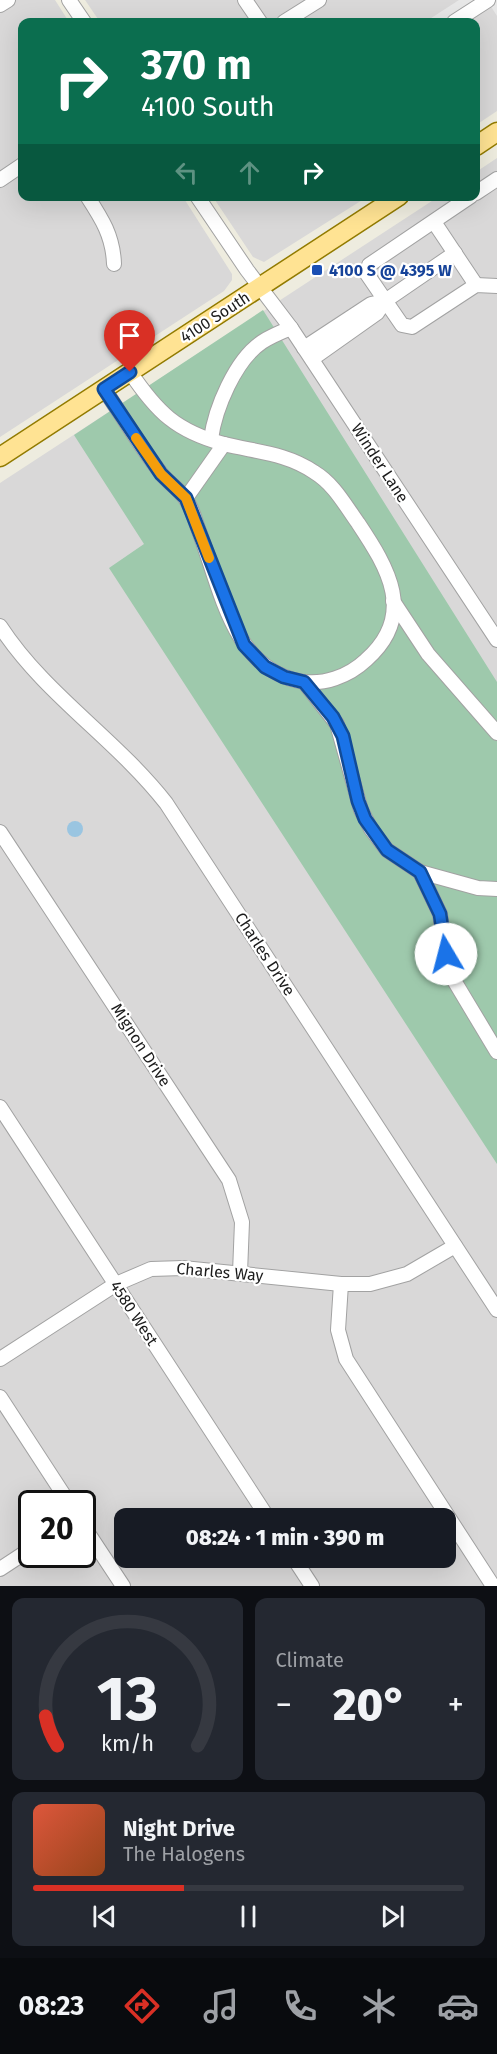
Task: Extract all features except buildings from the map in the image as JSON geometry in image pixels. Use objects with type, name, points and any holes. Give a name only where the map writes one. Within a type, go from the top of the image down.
[{"type":"main road","points":[[480,141],[497,132]]},
{"type":"main road","name":"4100 South","points":[[0,457],[392,201]]},
{"type":"street","points":[[0,5],[8,0]]},
{"type":"street","points":[[69,0],[81,18]]},
{"type":"street","points":[[245,0],[257,18]]},
{"type":"street","points":[[290,18],[319,0]]},
{"type":"street","points":[[460,18],[488,0]]},
{"type":"street","points":[[0,180],[18,168]]},
{"type":"street","points":[[480,191],[497,179]]},
{"type":"street","points":[[90,201],[108,228],[113,245],[114,264]]},
{"type":"street","name":"Winder Lane","points":[[200,201],[308,353],[497,640]]},
{"type":"street","points":[[464,201],[367,269],[367,274],[402,325],[412,327],[476,285],[497,286]]},
{"type":"street","points":[[434,222],[476,285]]},
{"type":"street","points":[[308,353],[371,304],[385,301],[455,253]]},
{"type":"street","points":[[186,498],[217,442],[220,401],[241,365],[261,342],[291,328]]},
{"type":"street","points":[[104,389],[161,474],[186,498],[244,645],[265,667],[284,677],[304,682],[342,676],[369,658],[388,628],[393,601],[392,583],[383,561],[342,500],[324,479],[307,467],[271,452],[217,442],[163,416],[130,372]]},
{"type":"street","points":[[393,601],[413,635],[497,733]]},
{"type":"street","name":"Charles Drive","points":[[0,626],[42,680],[127,757],[166,803],[497,1310]]},
{"type":"street","points":[[304,682],[325,705],[340,730],[358,801],[371,829],[393,855],[420,872],[478,888],[497,889]]},
{"type":"street","name":"Mignon Drive","points":[[0,832],[229,1180],[242,1222],[240,1273]]},
{"type":"street","points":[[420,872],[440,914],[447,960],[455,982],[497,1052]]},
{"type":"street","name":"4580 West","points":[[0,1107],[262,1508]]},
{"type":"street","name":"Charles Way","points":[[0,1359],[116,1284],[139,1272],[162,1267],[341,1284],[370,1284],[394,1279],[420,1268],[455,1245]]},
{"type":"street","points":[[341,1284],[338,1330],[346,1359],[493,1586]]},
{"type":"street","points":[[0,1397],[61,1490]]},
{"type":"street","points":[[96,1545],[123,1586]]},
{"type":"street","points":[[0,1569],[18,1557]]},
{"type":"street","points":[[300,1568],[312,1586]]},
{"type":"shaded area","points":[[0,0],[55,0],[66,18],[18,18],[18,201],[186,201],[232,274],[232,280],[224,291],[0,437]]},
{"type":"shaded area","points":[[85,0],[497,0],[497,111],[480,122],[480,18],[97,18]]},
{"type":"shaded area","points":[[459,0],[497,0],[497,16],[490,5],[470,18],[431,18]]},
{"type":"shaded area","points":[[497,158],[497,1586],[0,1586],[0,483],[432,201],[480,201],[480,169]]},
{"type":"shaded area","points":[[216,201],[361,201],[264,262],[253,257]]},
{"type":"green space","points":[[263,310],[497,682],[497,1164],[109,568],[144,544],[74,435]]},
{"type":"water","points":[[75,821],[81,823],[83,829],[81,835],[75,837],[69,835],[67,829],[69,823]]},
{"type":"slow traffic","points":[[136,438],[166,480],[186,498],[209,558]]},
{"type":"place","name":"4100 S @ 4395 W","points":[[317,270]]},
{"type":"route","points":[[130,372],[104,389],[161,474],[186,498],[238,636],[250,654],[265,667],[284,677],[304,682],[333,717],[343,736],[358,801],[365,819],[387,850],[407,866],[420,872],[440,914],[446,954]]}]
